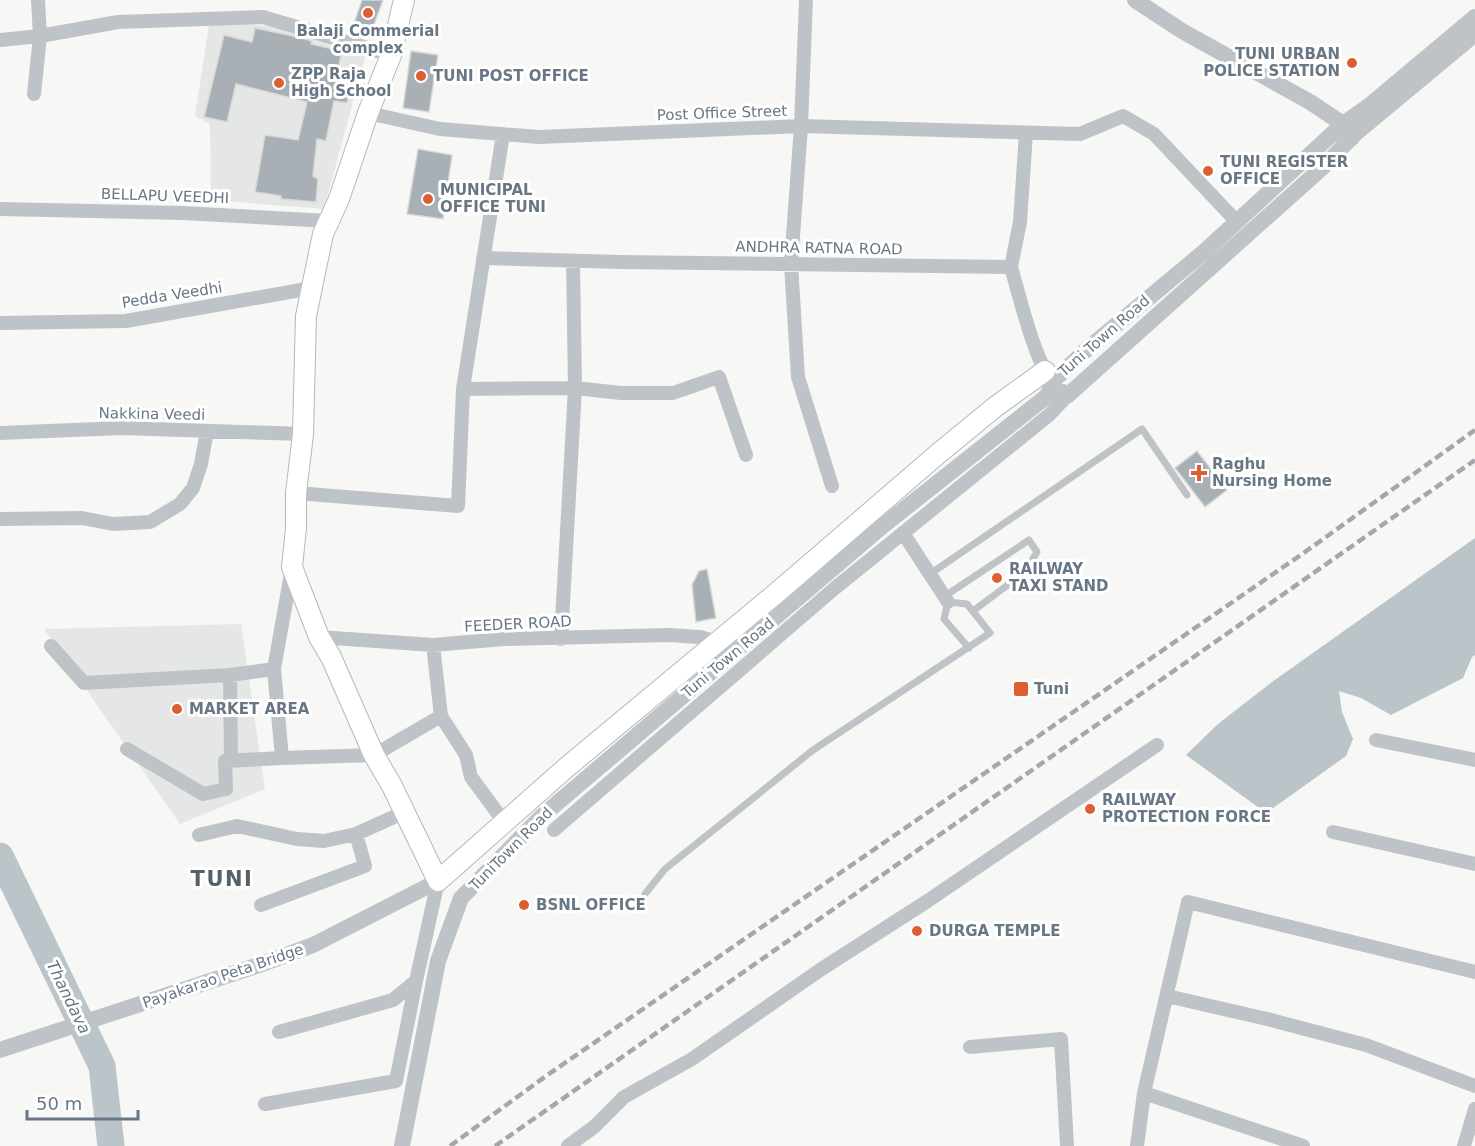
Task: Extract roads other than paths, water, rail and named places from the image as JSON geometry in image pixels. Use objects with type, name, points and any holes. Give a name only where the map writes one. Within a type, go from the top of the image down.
[{"type":"main road","points":[[404,0],[391,55],[368,113],[339,199],[322,234],[306,316],[303,434],[296,493],[296,528],[292,567],[319,637],[331,657],[374,754],[438,881],[567,767],[718,642],[939,453],[995,407],[1049,376]]},
{"type":"street","points":[[34,94],[40,36],[38,0]]},
{"type":"street","points":[[806,0],[801,126],[791,264],[798,376],[832,486]]},
{"type":"street","points":[[1135,0],[1182,31],[1310,102],[1350,132]]},
{"type":"street","points":[[0,40],[40,36],[118,22],[263,17],[391,55]]},
{"type":"street","name":"Tuni Town Road","points":[[645,728],[884,525],[1040,401],[1067,396],[1216,264],[1350,132],[1370,105],[1475,17]]},
{"type":"street","name":"Tuni Town Road","points":[[1040,401],[1049,376],[1085,351],[1237,222],[1475,34]]},
{"type":"street","name":"Post Office Street","points":[[368,113],[440,129],[539,137],[801,126],[1080,134],[1123,116],[1154,134],[1237,222]]},
{"type":"street","points":[[554,830],[817,603],[1049,415],[1067,396],[1049,376],[1011,267],[1020,222],[1026,133]]},
{"type":"street","points":[[296,493],[458,506],[463,389],[503,134]]},
{"type":"street","name":"BELLAPU VEEDHI","points":[[0,209],[172,213],[329,221]]},
{"type":"street","name":"ANDHRA RATNA ROAD","points":[[483,258],[1011,267]]},
{"type":"street","points":[[561,639],[575,388],[573,261]]},
{"type":"street","name":"Pedda Veedhi","points":[[0,324],[126,321],[312,288]]},
{"type":"street","points":[[463,389],[575,388],[621,393],[673,393],[719,377],[746,455]]},
{"type":"street","name":"Nakkina Veedi","points":[[0,433],[122,428],[303,434]]},
{"type":"street","points":[[0,519],[82,518],[113,524],[150,522],[180,504],[193,488],[201,464],[207,431]]},
{"type":"street","points":[[903,533],[946,599]]},
{"type":"street","points":[[282,758],[274,669],[292,567]]},
{"type":"street","name":"FEEDER ROAD","points":[[319,637],[434,645],[504,639],[668,635],[700,637],[718,642]]},
{"type":"street","points":[[434,645],[441,716],[466,755],[471,777],[505,823]]},
{"type":"street","points":[[51,646],[84,683],[230,675],[274,669]]},
{"type":"street","points":[[230,675],[231,761]]},
{"type":"street","points":[[127,749],[203,794],[226,789],[225,761],[374,754],[441,716]]},
{"type":"street","name":"TuniTown Road","points":[[402,1146],[438,961],[462,898],[542,816],[645,728]]},
{"type":"street","points":[[1376,740],[1475,760]]},
{"type":"street","points":[[568,1146],[594,1127],[624,1097],[692,1059],[820,970],[1157,745]]},
{"type":"street","points":[[199,835],[237,826],[297,839],[324,841],[356,834],[405,812]]},
{"type":"street","points":[[1333,832],[1475,864]]},
{"type":"street","points":[[261,905],[365,866],[356,834]]},
{"type":"street","points":[[265,1104],[396,1081],[438,881]]},
{"type":"street","name":"Payakarao Peta Bridge","points":[[0,1050],[313,945],[438,881]]},
{"type":"street","points":[[1137,1146],[1144,1093],[1188,902],[1475,972]]},
{"type":"street","points":[[279,1032],[393,1000],[416,981]]},
{"type":"street","points":[[1167,996],[1366,1045],[1475,1086]]},
{"type":"street","points":[[970,1047],[1061,1039],[1066,1146]]},
{"type":"street","points":[[1144,1093],[1303,1146]]},
{"type":"street","points":[[1464,1146],[1475,1108]]},
{"type":"lane","points":[[930,574],[1142,429],[1187,495]]},
{"type":"lane","points":[[969,648],[944,620],[946,599],[1029,540],[1037,552],[1024,572],[974,612]]},
{"type":"lane","points":[[645,894],[665,868],[813,750],[990,633],[968,603],[946,599]]},
{"type":"waterway","name":"Thandava","points":[[0,856],[102,1066],[111,1146]]},
{"type":"railway","points":[[450,1146],[546,1076],[1305,552],[1475,430]]},
{"type":"railway","points":[[495,1146],[1475,460]]},
{"type":"place","name":"Balaji Commerial complex","points":[[368,13]]},
{"type":"place","name":"TUNI URBAN POLICE STATION","points":[[1352,63]]},
{"type":"place","name":"TUNI POST OFFICE","points":[[421,76]]},
{"type":"place","name":"ZPP Raja High School","points":[[279,83]]},
{"type":"place","name":"TUNI REGISTER OFFICE","points":[[1208,171]]},
{"type":"place","name":"MUNICIPAL OFFICE TUNI","points":[[428,199]]},
{"type":"place","name":"Raghu Nursing Home","points":[[1199,473]]},
{"type":"place","name":"RAILWAY TAXI STAND","points":[[997,578]]},
{"type":"place","name":"Tuni","points":[[1021,689]]},
{"type":"place","name":"MARKET AREA","points":[[177,709]]},
{"type":"place","name":"RAILWAY PROTECTION FORCE","points":[[1090,809]]},
{"type":"place","name":"BSNL OFFICE","points":[[524,905]]},
{"type":"place","name":"DURGA TEMPLE","points":[[917,931]]},
{"type":"district","name":"TUNI","points":[[222,879]]}]
